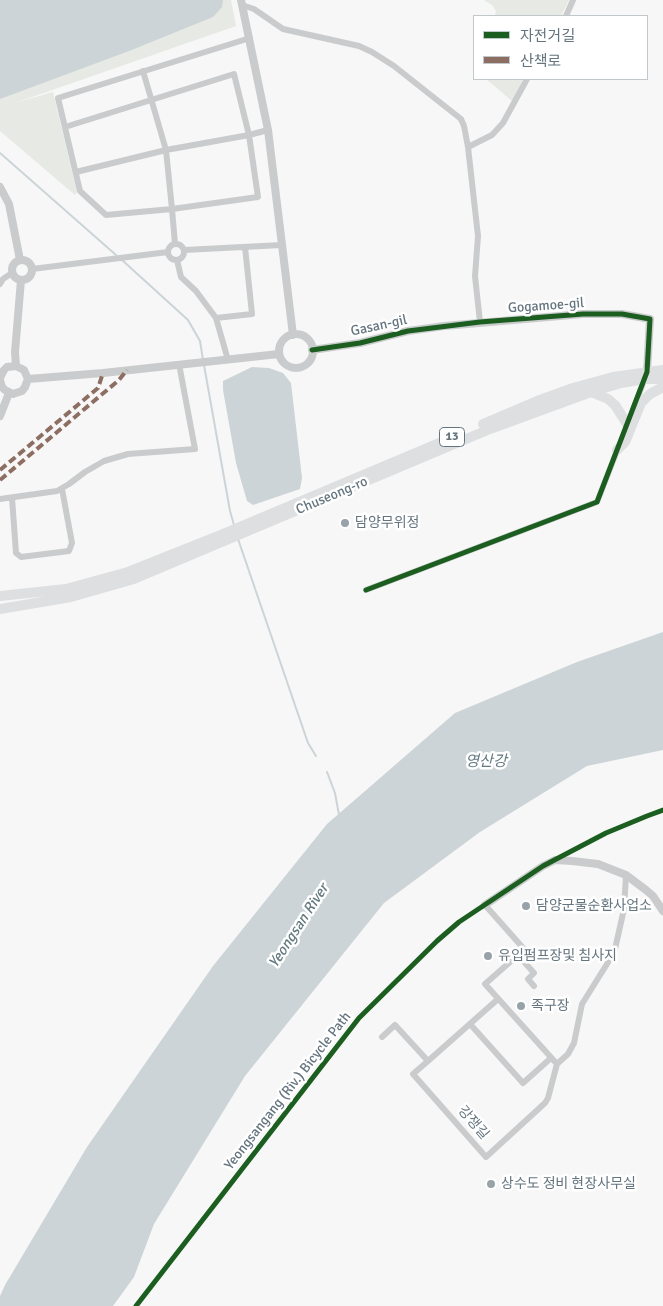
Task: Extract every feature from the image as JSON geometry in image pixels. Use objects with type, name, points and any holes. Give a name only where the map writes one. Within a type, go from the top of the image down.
[{"type":"main road","name":"Chuseong-ro","points":[[0,596],[66,589],[128,572],[222,538],[490,429],[591,392],[663,370]]},
{"type":"main road","name":"Chuseong-ro","points":[[249,527],[537,401],[573,388],[613,377],[646,375],[663,379]]},
{"type":"main road","points":[[618,450],[625,442],[640,403],[650,394],[663,387]]},
{"type":"main road","points":[[591,392],[602,396],[615,405],[627,424]]},
{"type":"main road","name":"Chuseong-ro","points":[[0,609],[71,597],[134,579],[222,538]]},
{"type":"street","points":[[566,15],[573,0]]},
{"type":"street","points":[[242,2],[268,130],[293,335]]},
{"type":"street","points":[[242,2],[283,29],[359,46],[372,52],[394,66],[461,119],[468,148],[478,236],[475,276],[480,322]]},
{"type":"street","points":[[65,127],[234,74],[249,135],[258,197],[106,215],[80,191],[58,98],[250,38]]},
{"type":"street","points":[[143,71],[166,150],[175,244]]},
{"type":"street","points":[[468,148],[492,135],[503,123],[526,80]]},
{"type":"street","points":[[76,172],[166,150],[268,130]]},
{"type":"street","points":[[0,187],[9,204],[20,260]]},
{"type":"street","points":[[177,260],[172,259],[168,252],[169,247],[175,244],[181,246],[184,250]]},
{"type":"street","points":[[184,250],[282,245]]},
{"type":"street","points":[[216,318],[252,314],[245,247]]},
{"type":"street","points":[[177,260],[183,255],[184,250]]},
{"type":"street","points":[[32,269],[168,252]]},
{"type":"street","points":[[20,260],[29,263],[32,269],[29,277],[21,280],[15,278],[12,273],[12,266],[20,260]]},
{"type":"street","points":[[177,260],[181,277],[196,291],[216,318],[228,360]]},
{"type":"street","points":[[0,284],[3,279],[12,273]]},
{"type":"street","points":[[16,366],[15,352],[21,280]]},
{"type":"street","name":"Gogamoe-gil","points":[[480,322],[583,314],[622,314],[650,319],[646,375]]},
{"type":"street","name":"Gasan-gil","points":[[312,350],[408,331],[480,322]]},
{"type":"street","points":[[293,335],[298,335],[308,340],[312,350],[310,360],[299,368],[288,366],[279,354],[281,344],[293,335]]},
{"type":"street","points":[[28,379],[279,354]]},
{"type":"street","points":[[0,498],[39,495],[62,489],[104,461],[128,454],[195,449],[180,364]]},
{"type":"street","points":[[16,366],[24,370],[28,379],[25,388],[14,394],[9,393],[2,387],[0,379],[7,367],[16,366]]},
{"type":"street","points":[[366,590],[597,502],[646,375]]},
{"type":"street","points":[[0,416],[9,393]]},
{"type":"street","points":[[12,498],[16,553],[21,557],[69,551],[72,543],[62,489]]},
{"type":"street","points":[[557,1064],[485,984],[524,949],[485,905],[543,866],[556,860],[598,864],[626,875],[653,896],[663,911]]},
{"type":"street","name":"강쟁길","points":[[498,999],[413,1074],[486,1157],[545,1103],[548,1098],[557,1064],[568,1054],[574,1043],[582,1004],[615,949],[624,909],[626,875]]},
{"type":"street","points":[[518,955],[534,973],[528,979],[534,986]]},
{"type":"street","points":[[470,1024],[523,1082],[551,1058]]},
{"type":"street","points":[[382,1037],[395,1025],[428,1062]]},
{"type":"shaded area","points":[[0,0],[231,0],[236,26],[15,103],[53,92],[77,192],[75,195],[0,131]]},
{"type":"shaded area","points":[[484,0],[569,0],[562,15],[495,15],[496,11],[492,5]]},
{"type":"shaded area","points":[[487,80],[522,80],[512,101]]},
{"type":"water","points":[[0,0],[223,0],[222,7],[213,17],[129,51],[0,99]]},
{"type":"water","points":[[252,367],[269,368],[283,373],[291,383],[302,478],[300,489],[253,505],[247,501],[236,463],[223,390],[223,381]]},
{"type":"water","name":"영산강","points":[[663,632],[663,750],[587,766],[480,832],[384,903],[245,1076],[154,1224],[134,1277],[113,1306],[0,1306],[0,1296],[5,1285],[87,1147],[213,966],[327,824],[455,713],[577,662]]},
{"type":"waterway","points":[[0,153],[116,255]]},
{"type":"waterway","points":[[122,260],[188,320],[200,341],[203,360]]},
{"type":"waterway","points":[[204,365],[234,525]]},
{"type":"waterway","points":[[238,539],[308,743],[316,756]]},
{"type":"waterway","points":[[327,772],[335,793],[339,815]]},
{"type":"marked path","points":[[0,480],[119,380],[127,370]]},
{"type":"marked path","points":[[0,470],[98,388],[103,373]]},
{"type":"cycle path","points":[[312,350],[360,343],[408,331],[480,322],[583,314],[622,314],[650,319],[647,372],[597,502],[366,590]]},
{"type":"cycle path","name":"Yeongsangang (Riv.) Bicycle Path","points":[[136,1306],[359,1018],[437,941],[459,922],[543,866],[606,833],[663,810]]},
{"type":"place","name":"담양무위정","points":[[345,523]]},
{"type":"place","name":"담양군물순환사업소","points":[[526,906]]},
{"type":"place","name":"유입펌프장및 침사지","points":[[488,956]]},
{"type":"place","name":"족구장","points":[[521,1006]]},
{"type":"place","name":"상수도 정비 현장사무실","points":[[491,1184]]},
{"type":"water label","name":"Yeongsan River","points":[[299,926]]}]
